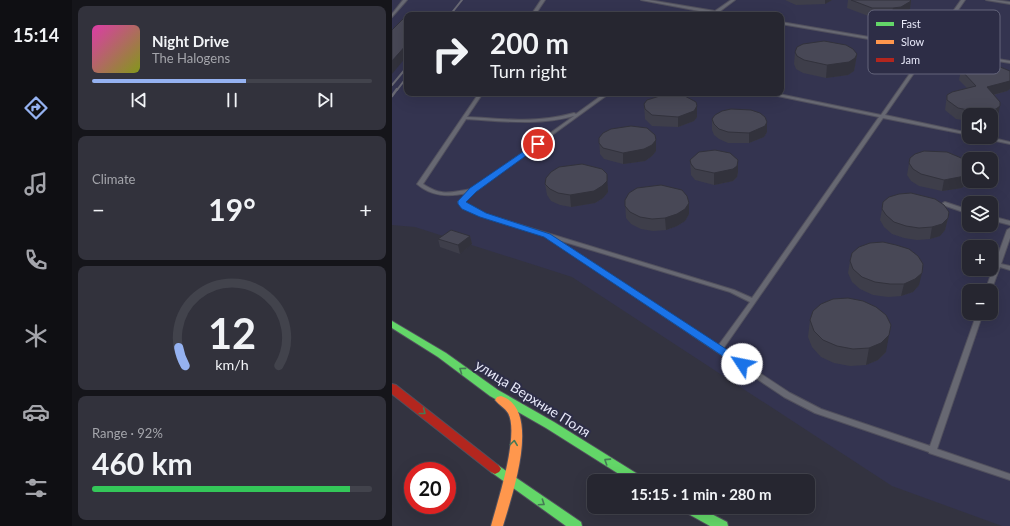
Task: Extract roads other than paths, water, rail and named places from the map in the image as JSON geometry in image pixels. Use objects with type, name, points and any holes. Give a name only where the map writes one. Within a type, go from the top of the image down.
[{"type":"main road","name":"улица Верхние Поля","points":[[392,324],[442,355],[494,393],[550,424],[629,474]]},
{"type":"main road","points":[[392,388],[510,481],[576,526]]},
{"type":"main road","points":[[494,393],[514,413],[517,426],[510,481],[497,526]]},
{"type":"main road","points":[[700,514],[722,526]]},
{"type":"lane","points":[[392,16],[406,0]]},
{"type":"lane","points":[[535,12],[543,0]]},
{"type":"lane","points":[[643,0],[704,12]]},
{"type":"lane","points":[[717,12],[733,0]]},
{"type":"lane","points":[[956,10],[963,0]]},
{"type":"lane","points":[[988,0],[1010,3]]},
{"type":"lane","points":[[784,24],[868,38]]},
{"type":"lane","points":[[1000,60],[1010,62]]},
{"type":"lane","points":[[720,349],[912,74]]},
{"type":"lane","points":[[473,190],[454,195],[432,194],[420,184],[479,96]]},
{"type":"lane","points":[[604,96],[473,190],[461,202],[465,207],[483,215],[732,291],[753,301]]},
{"type":"lane","points":[[782,96],[962,133]]},
{"type":"lane","points":[[464,118],[541,120],[564,118],[582,112]]},
{"type":"lane","points":[[998,140],[1010,143]]},
{"type":"lane","points":[[945,204],[962,210]]},
{"type":"lane","points":[[998,220],[1010,223]]},
{"type":"lane","points":[[998,262],[1010,230]]},
{"type":"lane","points":[[547,235],[787,395],[818,411],[1010,477]]},
{"type":"lane","points":[[998,265],[1010,268]]},
{"type":"lane","points":[[932,451],[978,320]]},
{"type":"railway","points":[[452,12],[462,0]]},
{"type":"railway","points":[[392,85],[404,71]]},
{"type":"railway","points":[[397,90],[404,81]]},
{"type":"railway","points":[[392,96],[397,89]]}]
